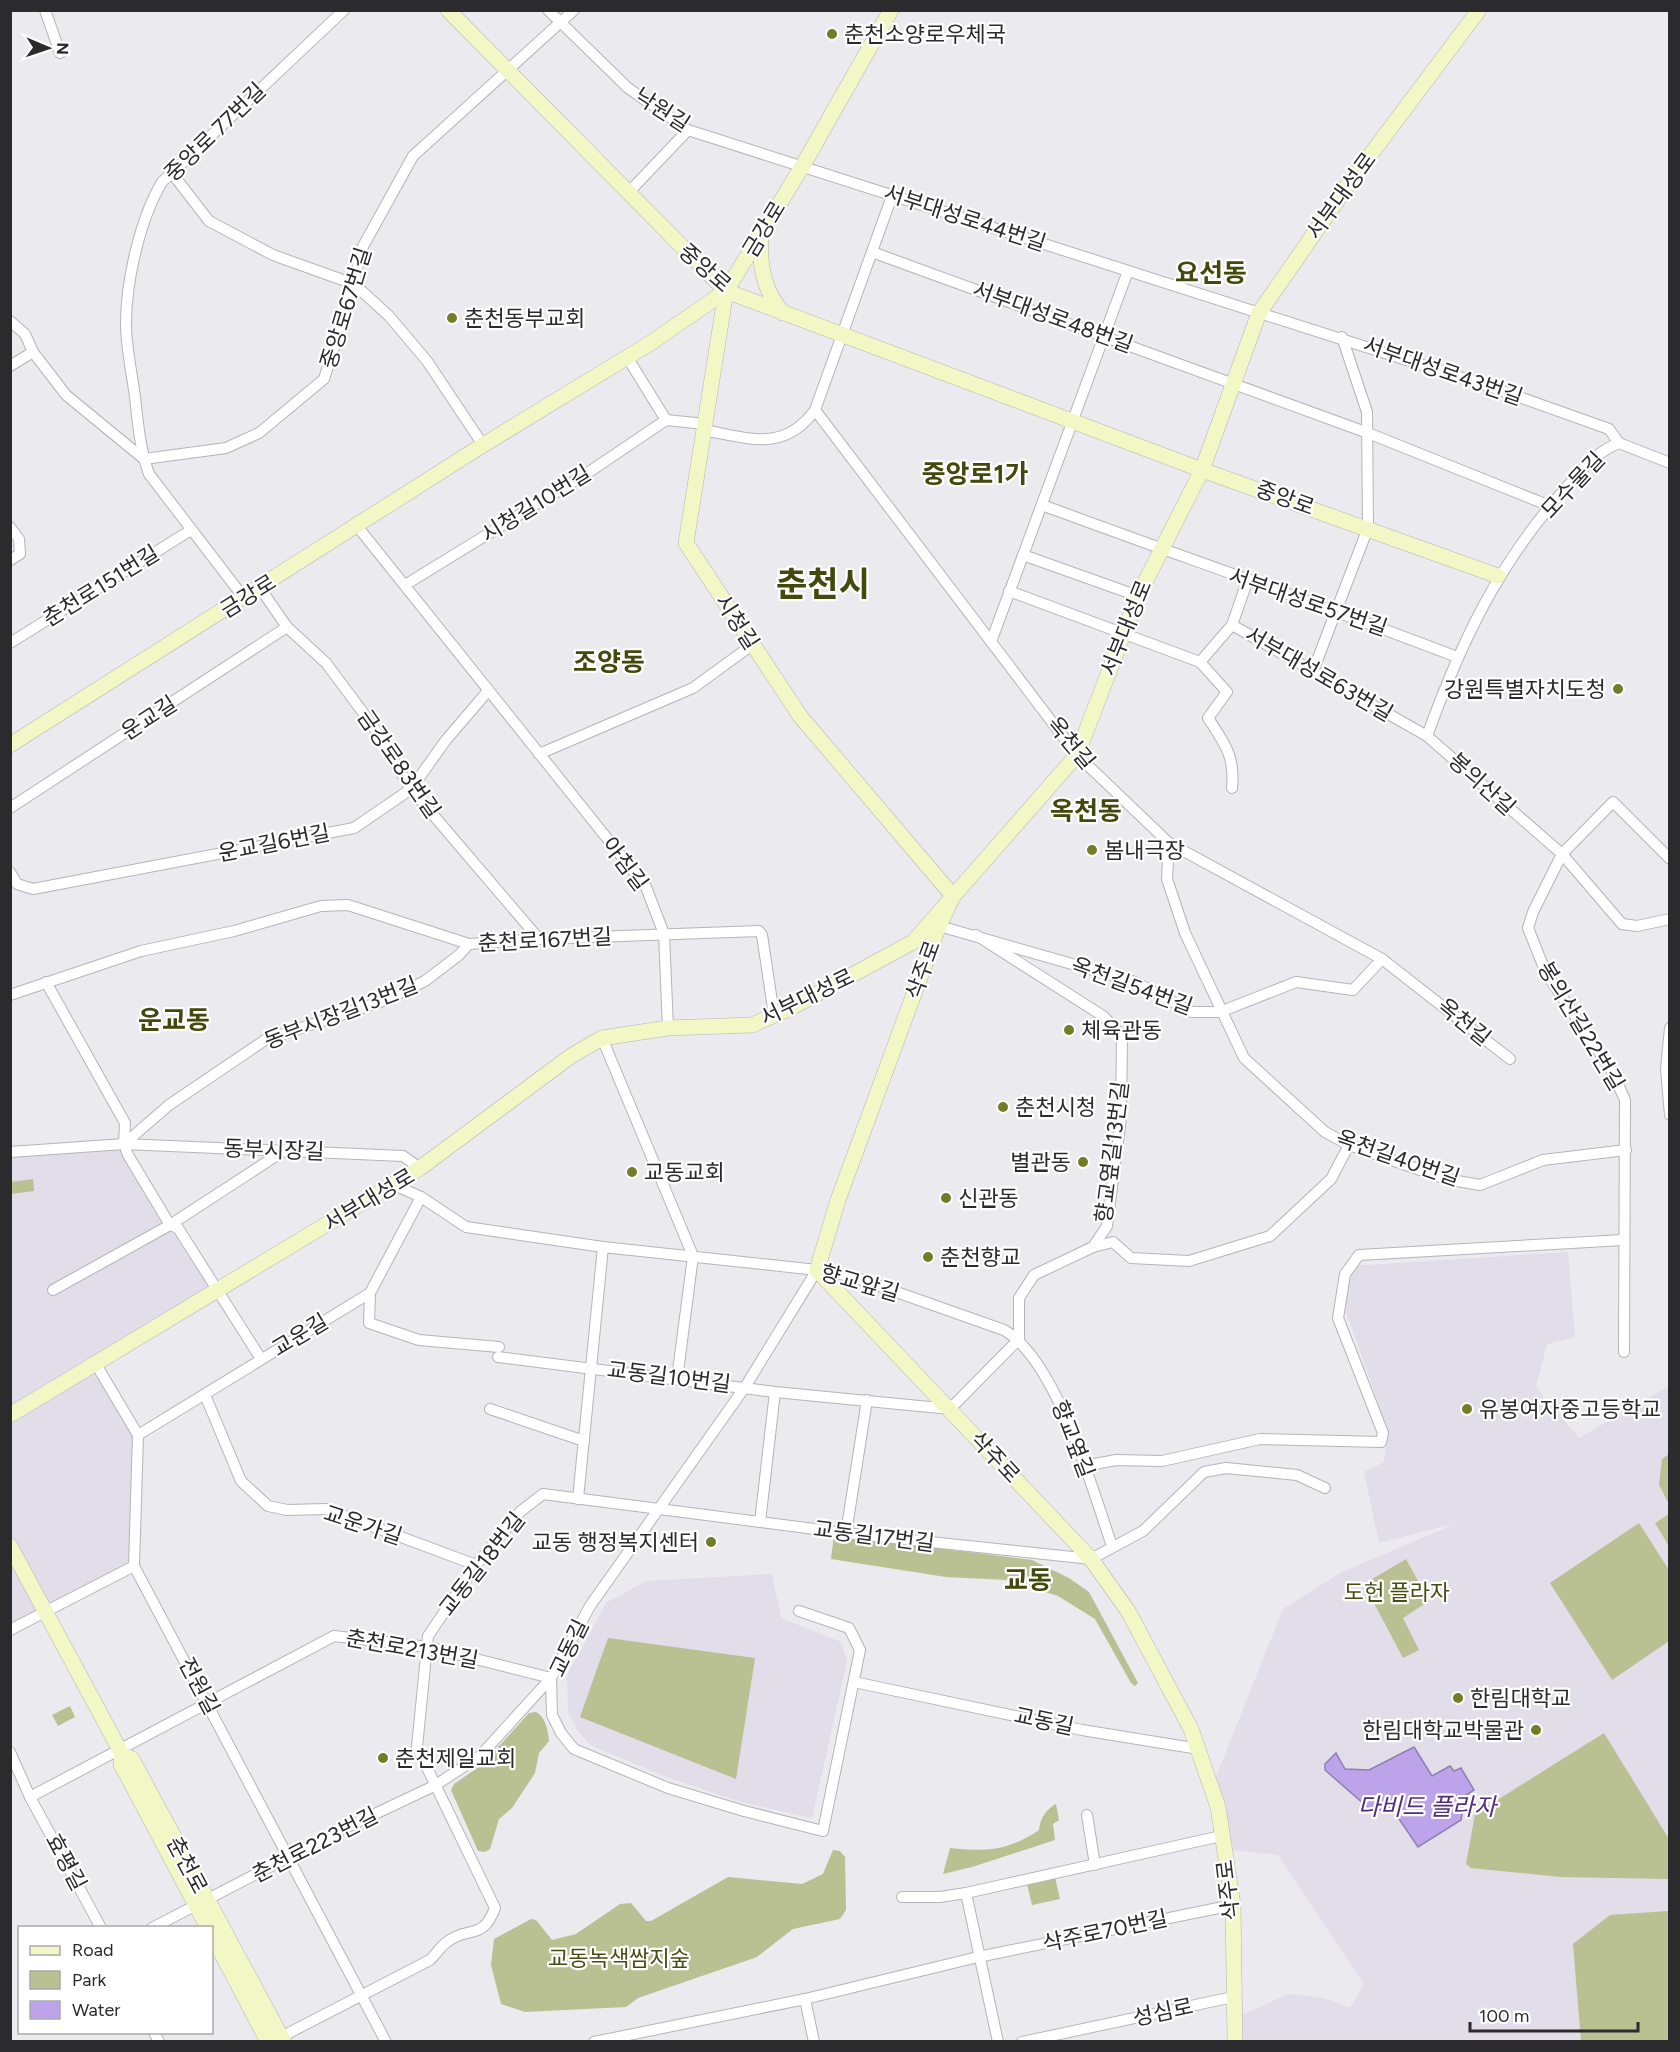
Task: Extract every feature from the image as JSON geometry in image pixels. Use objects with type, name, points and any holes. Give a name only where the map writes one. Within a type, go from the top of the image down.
[{"type":"street","points":[[45,10],[60,53]]},
{"type":"street","name":"중앙로 77번길","points":[[144,459],[126,325],[128,291],[137,247],[155,193],[171,172],[344,10]]},
{"type":"street","name":"중앙로","points":[[447,10],[726,291],[1202,470],[1498,576]]},
{"type":"street","name":"낙원길","points":[[548,10],[628,88],[688,130],[802,166]]},
{"type":"street","name":"중앙로67번길","points":[[144,459],[226,448],[259,433],[324,379],[354,284],[361,250],[413,156],[574,10]]},
{"type":"street","name":"금강로","points":[[10,745],[483,445],[627,357],[726,291],[802,166],[891,10]]},
{"type":"street","name":"서부대성로","points":[[10,1415],[97,1366],[420,1168],[572,1056],[602,1038],[668,1028],[752,1025],[774,1016],[913,942],[1077,755],[1137,596],[1159,549],[1202,470],[1259,313],[1350,182],[1479,10]]},
{"type":"street","points":[[628,193],[688,130]]},
{"type":"street","name":"서부대성로44번길","points":[[802,166],[1259,313]]},
{"type":"street","points":[[171,172],[209,220],[273,255],[354,284],[389,316],[427,361],[483,445]]},
{"type":"street","points":[[627,357],[666,420],[766,440],[784,437],[803,427],[815,410],[840,335],[892,196]]},
{"type":"street","points":[[761,234],[760,269],[774,302],[783,313]]},
{"type":"street","name":"서부대성로48번길","points":[[872,252],[1368,434],[1550,506]]},
{"type":"street","points":[[991,642],[1128,271]]},
{"type":"street","name":"시청길","points":[[726,291],[686,543],[800,716],[953,896]]},
{"type":"street","name":"서부대성로43번길","points":[[1259,313],[1342,337],[1609,429],[1619,442]]},
{"type":"street","points":[[10,321],[26,334],[33,352],[66,395],[144,459],[149,474],[244,598]]},
{"type":"street","points":[[1313,671],[1368,528],[1367,412],[1342,337]]},
{"type":"street","points":[[10,366],[33,352]]},
{"type":"street","name":"옥천길","points":[[815,410],[1077,755],[1169,843],[1382,959],[1510,1059]]},
{"type":"street","name":"시청길10번길","points":[[405,585],[592,470],[666,420]]},
{"type":"street","name":"모수물길","points":[[1498,576],[1550,506],[1600,450],[1619,442],[1670,463]]},
{"type":"street","name":"서부대성로57번길","points":[[1041,505],[1247,582],[1336,610],[1457,657]]},
{"type":"street","name":"아침길","points":[[357,526],[646,887],[664,934],[668,1028]]},
{"type":"street","points":[[10,527],[19,539],[20,554],[10,560]]},
{"type":"street","name":"춘천로151번길","points":[[10,643],[191,530]]},
{"type":"street","points":[[1023,555],[1137,596]]},
{"type":"street","name":"봉의산길","points":[[1498,576],[1457,657],[1427,736],[1562,854],[1622,924],[1636,926],[1669,921]]},
{"type":"street","points":[[1232,625],[1247,582]]},
{"type":"street","name":"금강로83번길","points":[[260,588],[287,627],[326,663],[373,726],[411,789],[539,939]]},
{"type":"street","points":[[1009,591],[1200,662],[1227,692],[1208,718],[1229,749],[1233,772],[1232,788]]},
{"type":"street","name":"서부대성로63번길","points":[[1200,662],[1232,625],[1427,736]]},
{"type":"street","name":"운교길","points":[[10,808],[287,627]]},
{"type":"street","points":[[540,754],[693,688],[752,645]]},
{"type":"street","name":"운교길6번길","points":[[10,872],[17,884],[33,889],[354,828],[411,789],[446,740],[488,692]]},
{"type":"street","name":"봉의산길22번길","points":[[1623,1352],[1625,1100],[1612,1071],[1546,974],[1528,928],[1533,912],[1562,854],[1613,802],[1670,859]]},
{"type":"street","name":"옥천길40번길","points":[[1169,843],[1167,879],[1185,933],[1220,1012],[1244,1058],[1325,1132],[1349,1145],[1446,1179],[1480,1185],[1543,1160],[1626,1150]]},
{"type":"street","name":"삭주로","points":[[953,896],[939,926],[838,1200],[817,1269],[1091,1559],[1128,1611],[1199,1749],[1218,1807],[1233,1905],[1235,2042]]},
{"type":"street","name":"춘천로167번길","points":[[10,994],[141,951],[234,931],[321,906],[348,905],[469,944],[539,939],[759,932],[762,935],[774,1016]]},
{"type":"street","name":"옥천길54번길","points":[[939,926],[1134,982],[1192,1012],[1220,1012],[1296,982],[1353,990],[1382,959]]},
{"type":"street","name":"향교옆길13번길","points":[[976,935],[1103,1016],[1122,1036],[1121,1118],[1107,1226],[1093,1247],[1034,1275],[1019,1298],[1019,1339]]},
{"type":"street","name":"동부시장길13번길","points":[[124,1144],[169,1106],[265,1040],[383,1001],[425,981],[459,955],[469,944]]},
{"type":"street","points":[[46,982],[125,1123],[124,1144],[128,1155],[170,1225],[178,1228],[261,1359]]},
{"type":"street","points":[[1670,1028],[1668,1069],[1670,1115]]},
{"type":"street","points":[[602,1038],[693,1256],[677,1378]]},
{"type":"street","name":"동부시장길","points":[[10,1152],[124,1144],[285,1150],[404,1156],[420,1168]]},
{"type":"street","points":[[1093,1247],[1113,1242],[1131,1258],[1189,1261],[1270,1236],[1331,1179],[1349,1145]]},
{"type":"street","points":[[53,1290],[170,1225],[285,1150]]},
{"type":"street","name":"향교앞길","points":[[392,1184],[421,1197],[466,1227],[603,1247],[817,1269],[851,1276],[1004,1330],[1019,1339]]},
{"type":"street","points":[[370,1293],[421,1197]]},
{"type":"street","points":[[1084,1466],[1116,1460],[1162,1461],[1260,1439],[1381,1442],[1383,1433],[1338,1317],[1345,1274],[1359,1255],[1623,1240]]},
{"type":"street","points":[[592,1368],[603,1247]]},
{"type":"street","name":"교동길","points":[[799,1611],[849,1628],[855,1635],[861,1650],[823,1830],[744,1811],[668,1788],[574,1749],[552,1715],[551,1678],[590,1606],[746,1387],[817,1269]]},
{"type":"street","name":"교동길10번길","points":[[370,1293],[369,1323],[419,1340],[592,1368],[775,1392],[950,1409]]},
{"type":"street","name":"교운길","points":[[138,1435],[370,1293]]},
{"type":"street","points":[[950,1409],[1019,1339]]},
{"type":"street","name":"향교옆길","points":[[1019,1339],[1054,1390],[1112,1546]]},
{"type":"street","points":[[10,1630],[134,1566],[138,1435],[97,1366]]},
{"type":"street","name":"교동길10번길","points":[[578,1498],[592,1368]]},
{"type":"street","points":[[760,1522],[775,1392]]},
{"type":"street","name":"교운가길","points":[[205,1395],[241,1481],[268,1506],[287,1510],[326,1509],[476,1565]]},
{"type":"street","points":[[846,1533],[867,1400]]},
{"type":"street","points":[[490,1410],[584,1441]]},
{"type":"street","points":[[1091,1559],[1143,1531],[1204,1472],[1226,1468],[1297,1476],[1325,1488]]},
{"type":"street","name":"교동길18번길","points":[[428,1647],[428,1636],[476,1565],[521,1511],[543,1494],[658,1508]]},
{"type":"street","name":"교동길17번길","points":[[658,1508],[846,1533],[1091,1559]]},
{"type":"street","name":"춘천로","points":[[10,1546],[121,1751],[132,1759],[201,1903],[278,2040]]},
{"type":"street","name":"전원길","points":[[134,1566],[386,2042]]},
{"type":"street","name":"춘천로213번길","points":[[121,1751],[207,1701],[334,1636],[428,1647],[551,1678]]},
{"type":"street","points":[[213,1937],[278,2040],[361,1994],[430,1960],[447,1941],[483,1930],[495,1908],[417,1747],[428,1647]]},
{"type":"street","name":"춘천로223번길","points":[[201,1903],[434,1786],[480,1756],[551,1678]]},
{"type":"street","name":"교동길","points":[[854,1682],[1082,1730],[1199,1749]]},
{"type":"street","points":[[30,1797],[121,1751]]},
{"type":"street","name":"효평길","points":[[10,1752],[30,1797],[100,1926]]},
{"type":"street","points":[[1087,1815],[1095,1865]]},
{"type":"street","points":[[902,1897],[940,1897],[966,1893],[1221,1836]]},
{"type":"street","points":[[966,1893],[998,2042]]},
{"type":"street","points":[[156,1926],[201,1903]]},
{"type":"street","name":"춘천로","points":[[201,1903],[207,1926]]},
{"type":"street","name":"삭주로70번길","points":[[594,2042],[632,2037],[805,1999],[978,1957],[1233,1905]]},
{"type":"street","name":"성심로","points":[[1022,2042],[1233,1997]]},
{"type":"street","points":[[805,1999],[814,2042]]},
{"type":"shaded area","points":[[122,1149],[210,1289],[91,1364],[134,1436],[131,1564],[11,1628],[11,1157]]},
{"type":"shaded area","name":"한림대학교","points":[[1568,1252],[1575,1337],[1547,1344],[1536,1387],[1579,1438],[1669,1386],[1669,2041],[1243,2041],[1239,2016],[1289,1994],[1324,1998],[1350,2008],[1364,1984],[1278,1855],[1223,1849],[1212,1787],[1283,1609],[1342,1572],[1457,1523],[1379,1543],[1364,1472],[1384,1462],[1388,1431],[1345,1309],[1352,1266]]},
{"type":"shaded area","points":[[772,1574],[781,1618],[841,1642],[847,1661],[812,1818],[745,1803],[669,1778],[590,1745],[577,1730],[568,1712],[567,1675],[606,1603],[646,1581]]},
{"type":"green space","points":[[33,1179],[34,1191],[11,1194],[11,1182]]},
{"type":"green space","points":[[1669,1454],[1669,1504],[1659,1485],[1662,1459]]},
{"type":"green space","points":[[1669,1514],[1669,1546],[1655,1523]]},
{"type":"green space","points":[[1639,1523],[1669,1570],[1669,1641],[1612,1680],[1550,1583]]},
{"type":"green space","points":[[834,1535],[1032,1560],[1069,1578],[1089,1592],[1138,1683],[1135,1686],[1131,1683],[1095,1619],[1058,1596],[1007,1580],[946,1577],[831,1559]]},
{"type":"green space","name":"도헌 플라자","points":[[1406,1559],[1429,1601],[1403,1618],[1419,1650],[1403,1658],[1364,1584]]},
{"type":"green space","points":[[608,1638],[755,1658],[736,1779],[580,1717]]},
{"type":"green space","points":[[70,1706],[75,1717],[58,1726],[52,1715]]},
{"type":"green space","points":[[536,1712],[544,1721],[549,1741],[539,1753],[535,1773],[512,1808],[499,1819],[490,1849],[485,1852],[478,1851],[451,1790],[454,1784],[483,1764],[529,1713]]},
{"type":"green space","points":[[1604,1733],[1669,1839],[1669,1879],[1561,1877],[1471,1868],[1466,1864],[1475,1814]]},
{"type":"green space","points":[[1056,1804],[1059,1820],[1053,1824],[1055,1840],[943,1874],[950,1848],[986,1850],[1017,1842],[1039,1830],[1044,1815]]},
{"type":"green space","name":"교동녹색쌈지숲","points":[[833,1850],[840,1851],[845,1857],[846,1910],[840,1919],[793,1929],[757,1957],[638,1998],[626,2007],[525,2012],[501,2004],[491,1965],[494,1939],[531,1919],[536,1920],[552,1940],[576,1934],[620,1904],[631,1903],[646,1921],[651,1921],[728,1877],[802,1884],[823,1874]]},
{"type":"green space","points":[[1055,1877],[1060,1899],[1032,1905],[1027,1884]]},
{"type":"green space","points":[[1669,1911],[1669,2041],[1581,2041],[1573,1944],[1610,1915]]},
{"type":"water","name":"다비드 플라자","points":[[1414,1747],[1432,1776],[1450,1766],[1454,1771],[1461,1768],[1474,1790],[1465,1796],[1461,1820],[1418,1847],[1391,1807],[1373,1812],[1325,1770],[1325,1764],[1336,1753],[1345,1769],[1369,1770]]},
{"type":"place","name":"춘천소양로우체국","points":[[832,34]]},
{"type":"place","name":"춘천동부교회","points":[[452,318]]},
{"type":"place","name":"강원특별자치도청","points":[[1618,689]]},
{"type":"place","name":"봄내극장","points":[[1092,850]]},
{"type":"place","name":"체육관동","points":[[1069,1030]]},
{"type":"place","name":"춘천시청","points":[[1003,1107]]},
{"type":"place","name":"별관동","points":[[1083,1162]]},
{"type":"place","name":"교동교회","points":[[632,1172]]},
{"type":"place","name":"신관동","points":[[946,1198]]},
{"type":"place","name":"춘천향교","points":[[928,1257]]},
{"type":"place","name":"유봉여자중고등학교","points":[[1467,1409]]},
{"type":"place","name":"교동 행정복지센터","points":[[711,1542]]},
{"type":"place","name":"한림대학교","points":[[1458,1698]]},
{"type":"place","name":"한림대학교박물관","points":[[1536,1730]]},
{"type":"place","name":"춘천제일교회","points":[[383,1758]]},
{"type":"district","name":"요선동","points":[[1211,273]]},
{"type":"district","name":"중앙로1가","points":[[975,474]]},
{"type":"district","name":"춘천시","points":[[823,584]]},
{"type":"district","name":"조양동","points":[[609,662]]},
{"type":"district","name":"옥천동","points":[[1086,811]]},
{"type":"district","name":"운교동","points":[[174,1020]]},
{"type":"district","name":"교동","points":[[1028,1580]]}]
